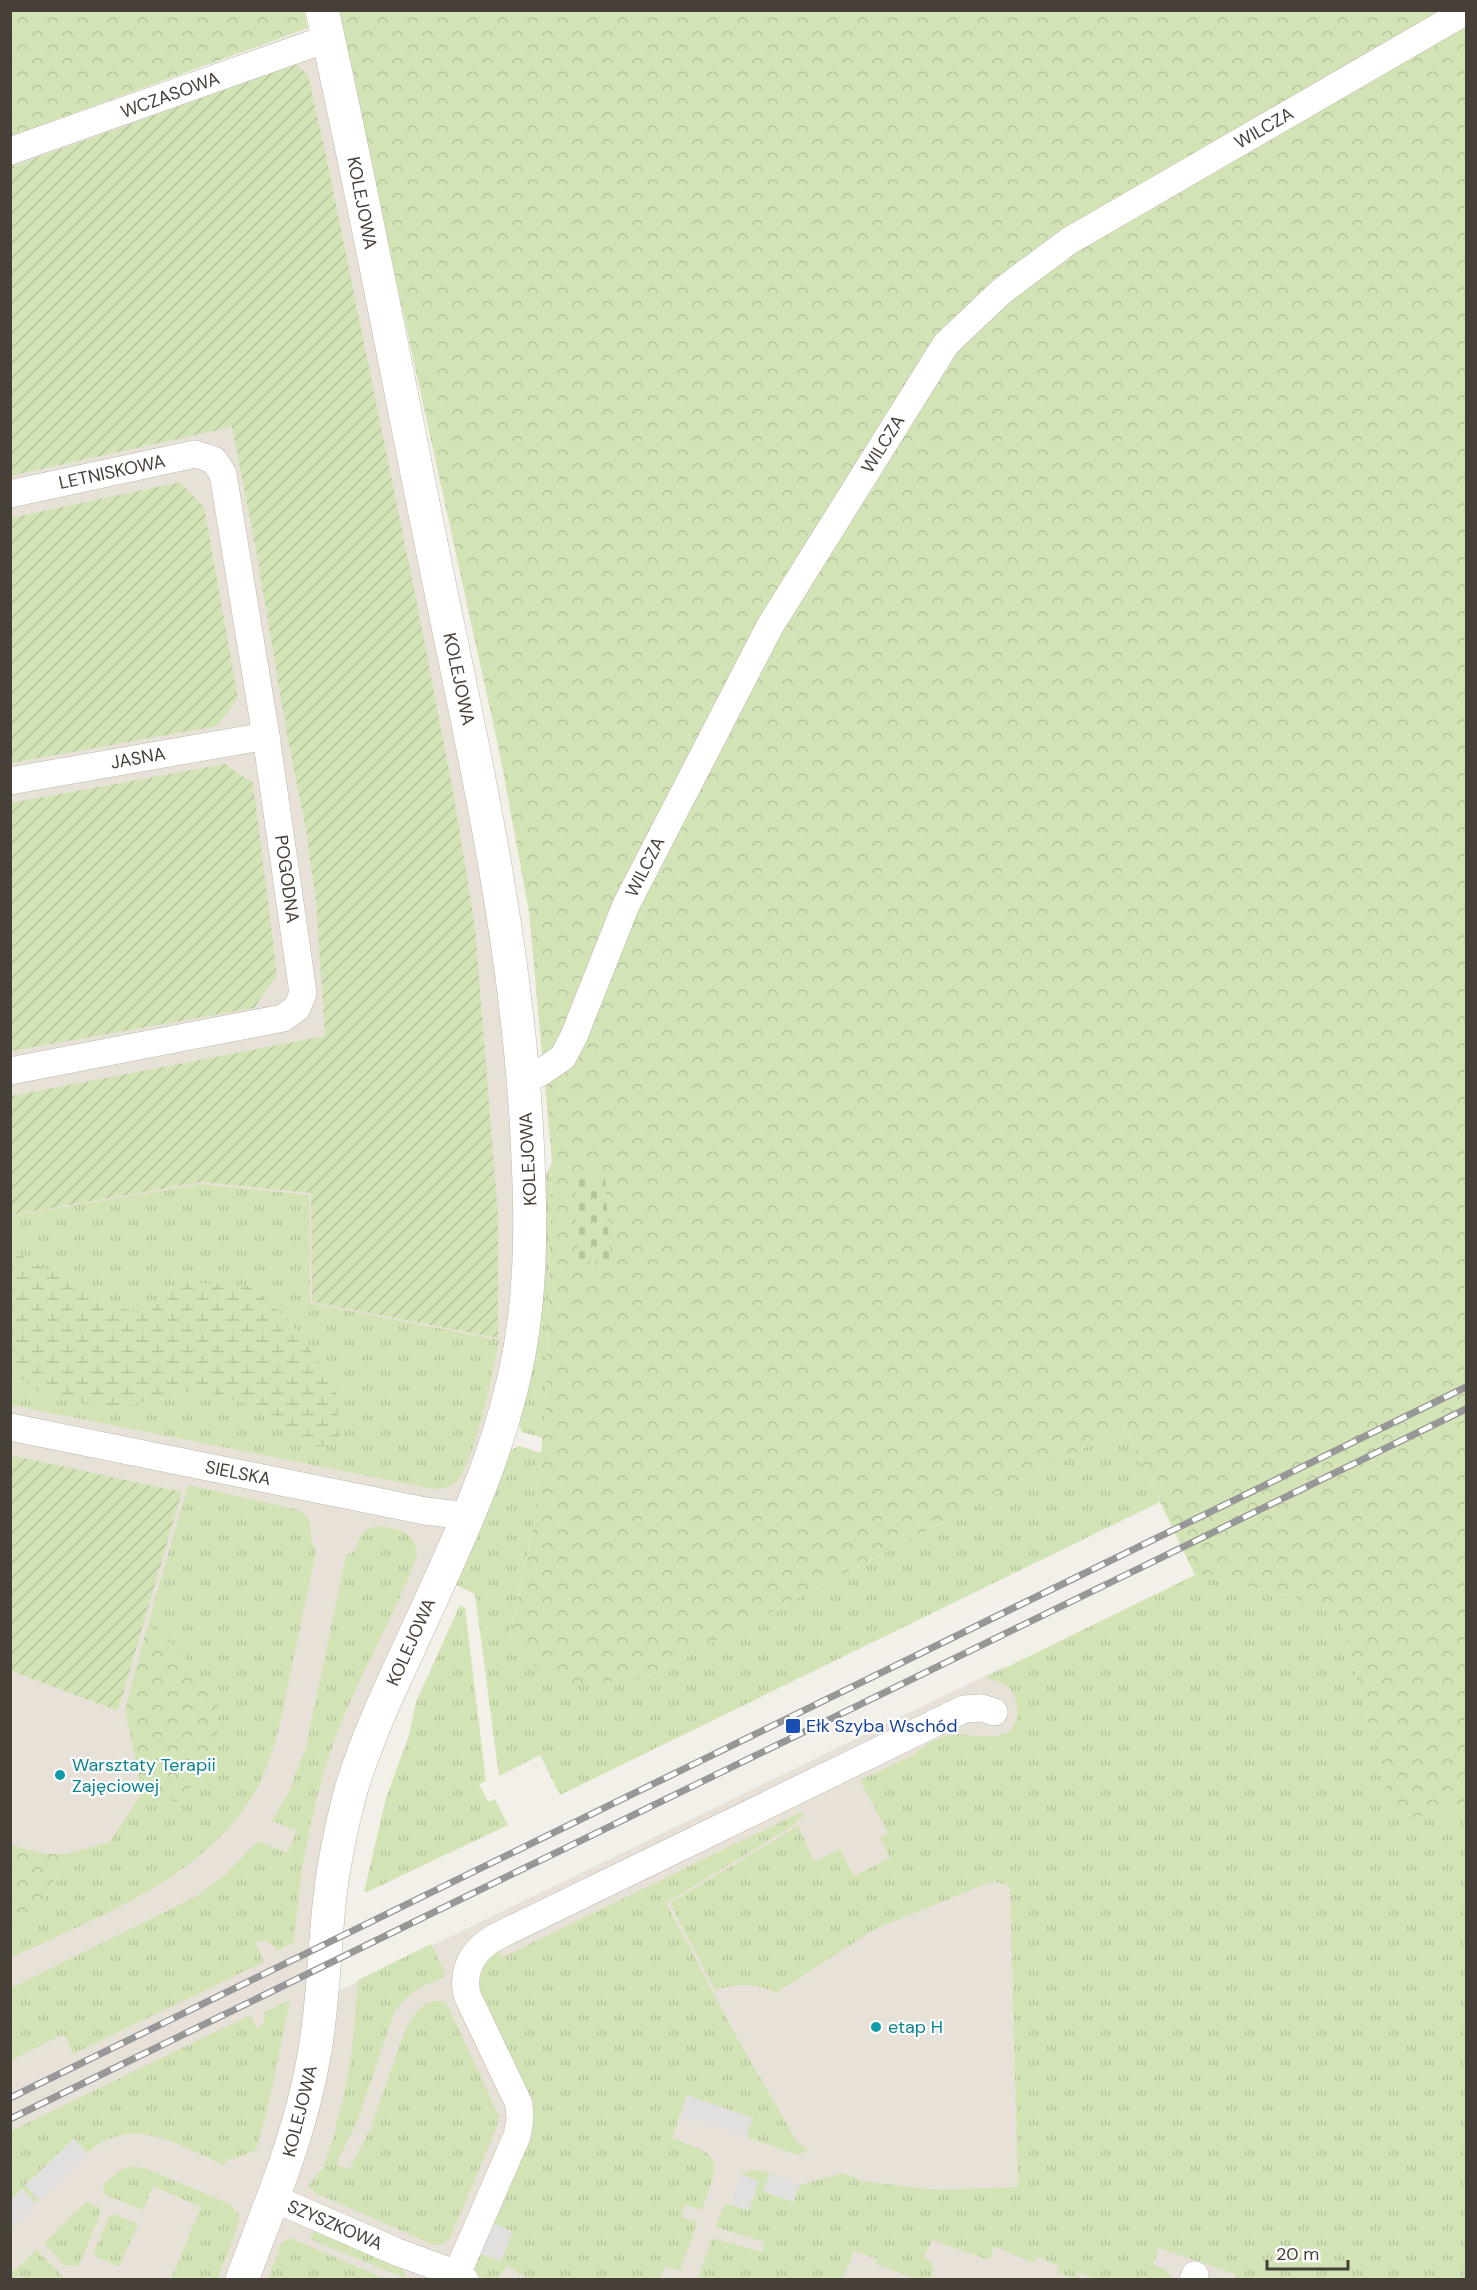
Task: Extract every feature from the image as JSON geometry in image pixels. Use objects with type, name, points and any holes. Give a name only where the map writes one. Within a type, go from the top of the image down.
[{"type":"street","name":"WILCZA","points":[[523,1078],[540,1073],[563,1057],[574,1036],[626,905],[770,626],[946,344],[1003,290],[1069,242],[1467,11]]},
{"type":"street","name":"KOLEJOWA","points":[[242,2280],[293,2145],[310,2078],[323,1991],[333,1873],[351,1789],[379,1713],[465,1520],[500,1432],[510,1397],[523,1331],[529,1264],[530,1201],[523,1078],[511,966],[476,759],[326,24]]},
{"type":"street","name":"WCZASOWA","points":[[10,152],[326,24]]},
{"type":"street","name":"LETNISKOWA","points":[[10,494],[195,454],[214,460]]},
{"type":"street","name":"POGODNA","points":[[10,1071],[283,1018],[297,1008],[303,993],[266,736],[223,474],[214,460]]},
{"type":"street","name":"JASNA","points":[[10,781],[266,736]]},
{"type":"street","name":"SIELSKA","points":[[10,1427],[425,1511],[451,1514],[465,1520]]},
{"type":"street","points":[[461,2277],[517,2136],[520,2120],[519,2104],[467,1995],[467,1970],[479,1949],[511,1930],[964,1709],[982,1708],[994,1712]]},
{"type":"street","name":"SZYSZKOWA","points":[[273,2198],[461,2277]]},
{"type":"street","name":"SZYSZKOWA","points":[[397,2252],[427,2280]]},
{"type":"shaded area","points":[[317,26],[495,919],[517,1168],[512,1328],[488,1432],[434,1558],[308,1991],[298,2059],[284,2123],[227,2279],[11,2280],[11,138]]},
{"type":"shaded area","points":[[1003,1667],[1026,1717],[1466,2279],[258,2280],[337,1992]]},
{"type":"shaded area","points":[[687,2095],[753,2118],[747,2137],[680,2115]]},
{"type":"shaded area","points":[[74,2139],[87,2153],[39,2200],[25,2185]]},
{"type":"shaded area","points":[[770,2173],[800,2185],[793,2202],[763,2191]]},
{"type":"shaded area","points":[[741,2174],[759,2181],[748,2211],[731,2204]]},
{"type":"shaded area","points":[[22,2189],[36,2203],[11,2228],[11,2200]]},
{"type":"shaded area","points":[[494,2224],[513,2232],[501,2261],[481,2254]]},
{"type":"green space","points":[[11,10],[304,11],[308,28],[11,136]]},
{"type":"green space","points":[[337,11],[1466,11],[1466,1810],[1395,1820],[1337,1607],[1195,1575],[1124,1427],[646,1678],[561,1685],[531,1663],[509,1639],[533,1527],[546,1405],[552,1162],[529,912],[500,755]]},
{"type":"green space","points":[[296,64],[308,75],[326,156],[419,614],[454,797],[475,928],[498,1216],[498,1338],[312,1302],[311,1193],[202,1182],[11,1215],[11,1096],[325,1036],[316,901],[305,824],[232,427],[10,476],[11,167]]},
{"type":"green space","points":[[180,482],[204,507],[238,698],[217,726],[11,763],[11,518]]},
{"type":"green space","points":[[225,764],[253,783],[277,975],[254,1008],[11,1051],[11,803]]},
{"type":"green space","points":[[552,1162],[546,1405],[543,1438],[522,1432],[518,1422],[543,1181]]},
{"type":"green space","points":[[605,1175],[610,1260],[578,1262],[575,1176]]},
{"type":"green space","points":[[201,1184],[309,1195],[310,1303],[499,1340],[477,1437],[463,1472],[454,1484],[434,1489],[11,1405],[11,1216]]},
{"type":"green space","points":[[11,1251],[37,1263],[99,1301],[145,1315],[184,1282],[249,1286],[290,1321],[336,1387],[340,1444],[315,1447],[246,1404],[206,1391],[169,1392],[138,1404],[109,1407],[71,1402],[39,1392],[11,1371]]},
{"type":"green space","points":[[1124,1427],[1160,1502],[560,1795],[540,1755],[499,1776],[475,1594],[452,1583],[508,1452],[519,1446],[541,1453],[533,1527],[509,1639],[646,1678]]},
{"type":"green space","points":[[14,1456],[182,1492],[118,1711],[11,1671],[10,1468]]},
{"type":"green space","points":[[188,1485],[295,1509],[307,1517],[309,1522],[311,1538],[316,1551],[282,1713],[268,1764],[243,1810],[217,1840],[187,1865],[154,1888],[119,1907],[11,1958],[11,1936],[31,1925],[67,1854],[110,1842],[142,1792],[177,1801],[180,1651],[148,1624]]},
{"type":"green space","points":[[381,1526],[401,1531],[411,1537],[417,1556],[331,1749],[309,1831],[294,1942],[278,1950],[267,1941],[255,1942],[264,1962],[73,2054],[64,2034],[11,2060],[11,1988],[195,1897],[226,1874],[258,1841],[287,1853],[297,1831],[272,1821],[290,1789],[306,1747],[346,1556],[356,1550],[359,1540],[367,1530]]},
{"type":"green space","points":[[1195,1575],[1337,1607],[1395,1819],[1466,1810],[1466,2279],[1234,2279],[1235,2274],[1159,2248],[1153,2265],[1164,2269],[1173,2279],[1096,2279],[1079,2273],[1075,2279],[1057,2273],[1059,2266],[1037,2257],[1034,2263],[994,2246],[989,2260],[932,2240],[924,2258],[929,2260],[933,2268],[931,2279],[915,2279],[876,2264],[877,2259],[854,2251],[843,2279],[698,2279],[712,2238],[762,2252],[764,2242],[716,2227],[723,2207],[727,2204],[749,2210],[759,2181],[741,2174],[749,2171],[759,2170],[770,2173],[764,2191],[793,2202],[800,2185],[843,2173],[862,2181],[936,2190],[1018,2187],[1010,1886],[993,1881],[875,1929],[776,1993],[746,1985],[715,1990],[670,1903],[798,1826],[814,1862],[840,1849],[854,1876],[890,1858],[880,1837],[888,1833],[860,1780],[914,1755],[926,1745],[945,1736],[959,1734],[990,1736],[1008,1732],[1014,1725],[1017,1714],[1015,1697],[1003,1684],[984,1678]]},
{"type":"green space","points":[[460,1605],[465,1608],[486,1781],[479,1784],[488,1802],[495,1799],[508,1825],[364,1892],[386,1798],[409,1735],[416,1702]]},
{"type":"green space","points":[[148,1624],[180,1651],[219,1702],[216,1759],[177,1802],[142,1792],[125,1710]]},
{"type":"green space","points":[[801,1812],[804,1816],[796,1820],[797,1823],[666,1903],[737,2038],[797,2142],[808,2150],[798,2155],[747,2137],[753,2118],[687,2096],[672,2138],[702,2150],[710,2156],[714,2162],[714,2170],[702,2210],[685,2205],[681,2217],[697,2223],[680,2271],[665,2266],[661,2279],[529,2280],[507,2265],[498,2279],[486,2279],[477,2275],[474,2268],[481,2254],[501,2261],[513,2232],[494,2224],[529,2137],[481,1994],[480,1980],[485,1964],[498,1950],[503,1957]]},
{"type":"green space","points":[[10,1845],[45,1854],[67,1854],[31,1925],[11,1936]]},
{"type":"green space","points":[[431,1944],[445,1973],[444,1978],[416,1991],[404,2000],[394,2013],[357,2122],[336,2164],[349,2170],[370,2130],[406,2028],[413,2016],[426,2004],[446,2002],[499,2116],[496,2129],[450,2238],[443,2244],[434,2245],[316,2193],[308,2186],[323,2168],[343,2101],[352,2051],[358,1980]]},
{"type":"green space","points":[[290,2000],[269,2102],[256,2150],[234,2159],[228,2158],[224,2165],[155,2136],[121,2135],[104,2141],[87,2153],[73,2139],[26,2186],[39,2200],[36,2203],[22,2189],[11,2200],[11,2131],[250,2015],[257,2029],[264,2023],[264,2012]]},
{"type":"green space","points":[[132,2166],[144,2168],[230,2204],[239,2215],[239,2223],[218,2279],[171,2279],[201,2207],[153,2186],[143,2210],[104,2194],[103,2185],[120,2170]]},
{"type":"green space","points":[[86,2202],[99,2207],[101,2212],[79,2266],[64,2265],[44,2243]]},
{"type":"green space","points":[[114,2214],[138,2224],[119,2267],[95,2256],[94,2252],[109,2217]]},
{"type":"green space","points":[[314,2230],[403,2270],[407,2279],[310,2239]]},
{"type":"green space","points":[[290,2238],[386,2279],[268,2279],[281,2244]]},
{"type":"green space","points":[[37,2250],[65,2279],[25,2279],[18,2276],[11,2279],[11,2273]]},
{"type":"railway","points":[[10,2098],[1466,1387]]},
{"type":"railway","points":[[10,2119],[1466,1409]]},
{"type":"place","name":"Ełk Szyba Wschód","points":[[793,1726]]},
{"type":"place","name":"Warsztaty Terapii Zajęciowej","points":[[60,1775]]},
{"type":"place","name":"etap H","points":[[876,2027]]}]
